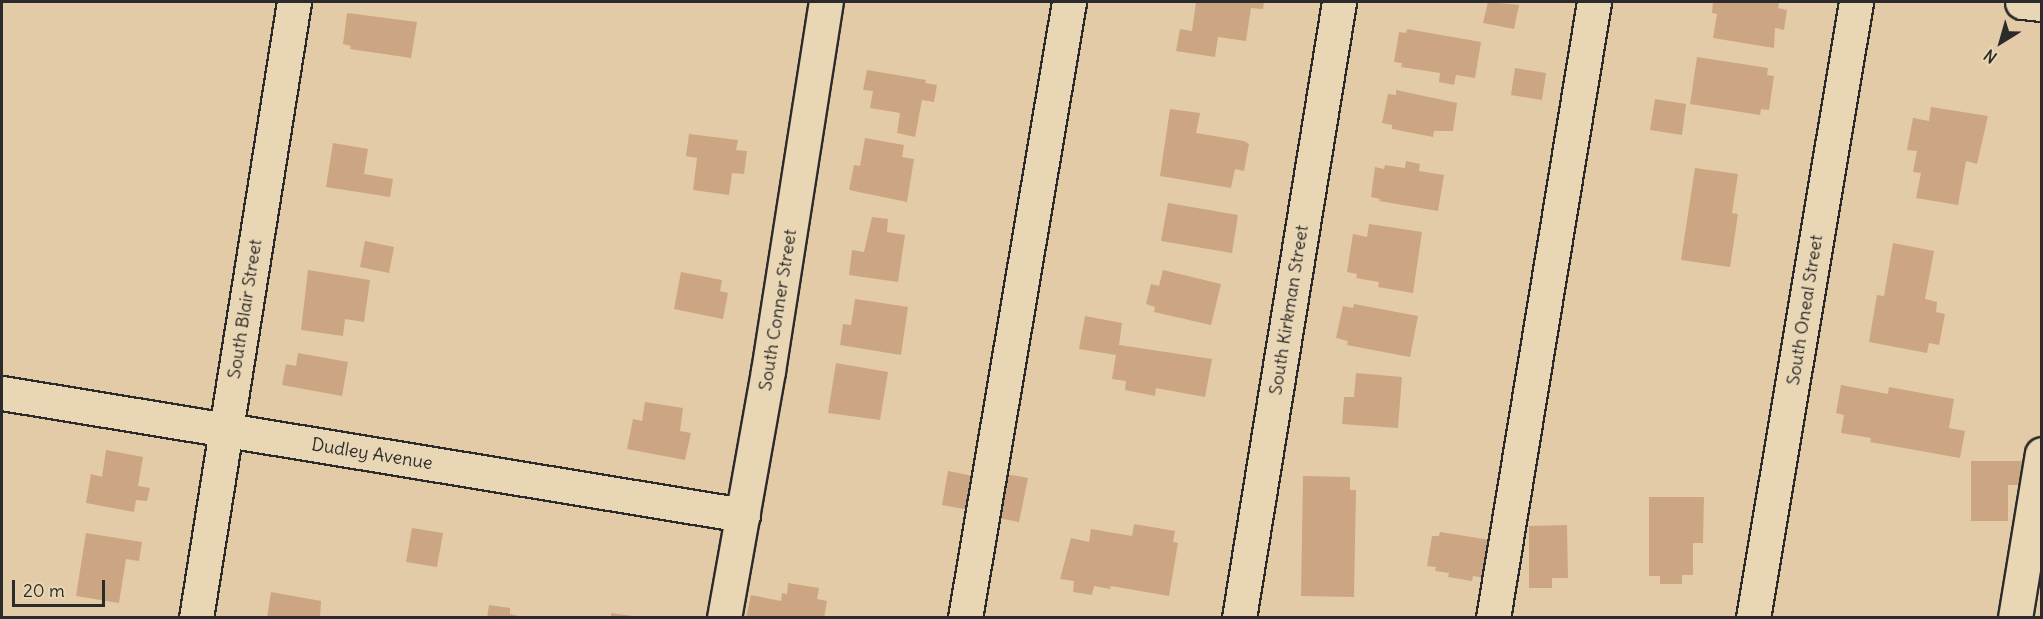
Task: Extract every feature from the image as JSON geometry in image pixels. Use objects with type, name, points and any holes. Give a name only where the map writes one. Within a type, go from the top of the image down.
[{"type":"street","name":"South Blair Street","points":[[195,618],[294,2]]},
{"type":"street","name":"South Conner Street","points":[[724,618],[743,515],[826,2]]},
{"type":"street","points":[[965,618],[1069,2]]},
{"type":"street","name":"South Kirkman Street","points":[[1239,618],[1339,2]]},
{"type":"street","points":[[1493,618],[1594,2]]},
{"type":"street","name":"South Oneal Street","points":[[1754,618],[1856,2]]},
{"type":"street","points":[[2022,2],[2042,4]]},
{"type":"street","name":"Dudley Avenue","points":[[2,393],[743,515]]},
{"type":"street","points":[[2015,618],[2042,454]]},
{"type":"building","points":[[1196,2],[1264,2],[1263,9],[1251,8],[1246,41],[1218,37],[1215,57],[1176,51],[1180,29],[1192,31]]},
{"type":"building","points":[[1488,2],[1519,5],[1514,29],[1483,23]]},
{"type":"building","points":[[1713,2],[1779,3],[1778,8],[1787,10],[1784,30],[1775,28],[1774,48],[1713,38],[1717,14],[1712,13]]},
{"type":"building","points":[[347,13],[417,22],[411,58],[350,49],[351,46],[343,44]]},
{"type":"building","points":[[1407,29],[1481,42],[1475,78],[1456,75],[1454,85],[1439,82],[1440,73],[1401,67],[1402,63],[1394,62],[1399,32],[1406,33]]},
{"type":"building","points":[[1697,57],[1768,68],[1767,75],[1774,76],[1769,110],[1761,109],[1760,115],[1690,104]]},
{"type":"building","points":[[1515,68],[1546,73],[1542,100],[1511,95]]},
{"type":"building","points":[[867,70],[926,80],[925,83],[937,85],[934,102],[922,100],[915,137],[897,133],[900,113],[870,108],[873,91],[863,90]]},
{"type":"building","points":[[1396,90],[1457,103],[1453,131],[1434,131],[1433,137],[1392,129],[1392,125],[1382,123],[1388,94],[1396,95]]},
{"type":"building","points":[[1655,99],[1686,104],[1682,135],[1650,130]]},
{"type":"building","points":[[1931,107],[1988,116],[1977,164],[1966,161],[1958,205],[1916,198],[1921,173],[1913,172],[1917,151],[1907,150],[1913,118],[1929,121]]},
{"type":"building","points":[[1170,109],[1200,113],[1196,133],[1244,141],[1249,144],[1244,171],[1235,169],[1231,188],[1160,176]]},
{"type":"building","points":[[689,134],[738,140],[736,150],[747,151],[744,174],[732,173],[729,195],[693,190],[697,158],[686,156]]},
{"type":"building","points":[[865,138],[904,145],[902,157],[914,159],[907,202],[849,190],[854,165],[860,166]]},
{"type":"building","points":[[333,143],[368,149],[364,174],[393,179],[390,197],[326,187]]},
{"type":"building","points":[[1406,161],[1420,164],[1419,171],[1444,175],[1438,211],[1379,201],[1380,199],[1371,197],[1375,167],[1384,169],[1385,165],[1405,168]]},
{"type":"building","points":[[1695,168],[1738,174],[1732,213],[1738,214],[1730,267],[1681,260]]},
{"type":"building","points":[[1168,203],[1238,215],[1232,253],[1161,241]]},
{"type":"building","points":[[872,217],[888,219],[887,232],[905,235],[898,282],[849,275],[852,250],[864,252]]},
{"type":"building","points":[[1369,224],[1422,232],[1413,293],[1378,287],[1379,282],[1356,278],[1357,274],[1347,272],[1353,234],[1367,237]]},
{"type":"building","points":[[365,241],[394,247],[389,273],[360,267]]},
{"type":"building","points":[[1893,243],[1934,251],[1925,299],[1937,302],[1936,312],[1945,314],[1939,345],[1929,343],[1927,353],[1869,342],[1877,295],[1884,296]]},
{"type":"building","points":[[308,270],[370,280],[364,322],[345,319],[343,336],[301,330]]},
{"type":"building","points":[[1163,270],[1221,284],[1211,325],[1154,312],[1155,307],[1146,304],[1151,284],[1159,286]]},
{"type":"building","points":[[681,272],[722,280],[720,291],[728,293],[723,319],[674,309]]},
{"type":"building","points":[[855,299],[908,307],[901,355],[840,345],[843,324],[851,325]]},
{"type":"building","points":[[1354,304],[1418,316],[1410,357],[1347,345],[1348,341],[1336,338],[1343,306],[1353,308]]},
{"type":"building","points":[[1085,316],[1122,323],[1119,345],[1212,359],[1205,397],[1156,388],[1155,396],[1125,390],[1126,381],[1112,379],[1116,355],[1079,349]]},
{"type":"building","points":[[298,353],[348,362],[342,396],[282,385],[286,364],[296,366]]},
{"type":"building","points":[[836,363],[888,372],[880,420],[828,413]]},
{"type":"building","points":[[1356,373],[1402,377],[1398,428],[1342,424],[1344,397],[1354,397]]},
{"type":"building","points":[[1841,385],[1888,394],[1889,387],[1954,399],[1949,428],[1965,431],[1960,458],[1870,442],[1871,438],[1841,433],[1844,415],[1836,413]]},
{"type":"building","points":[[645,402],[683,408],[680,431],[691,433],[685,460],[627,449],[633,419],[642,421]]},
{"type":"building","points":[[106,450],[143,457],[138,486],[150,488],[147,501],[136,500],[134,512],[86,503],[91,474],[102,477]]},
{"type":"building","points":[[1971,461],[2022,461],[2022,485],[2008,485],[2008,521],[1971,521]]},
{"type":"building","points":[[948,471],[988,479],[981,512],[942,505]]},
{"type":"building","points":[[1006,474],[1028,478],[1019,522],[998,518]]},
{"type":"building","points":[[1303,476],[1350,477],[1350,490],[1356,490],[1354,597],[1301,596]]},
{"type":"building","points":[[1649,497],[1704,497],[1703,543],[1693,543],[1693,575],[1682,575],[1682,584],[1660,584],[1660,576],[1649,576]]},
{"type":"building","points":[[1134,524],[1175,531],[1173,542],[1178,543],[1169,596],[1111,586],[1110,589],[1094,586],[1092,595],[1073,592],[1074,581],[1060,579],[1071,538],[1089,542],[1091,529],[1132,536]]},
{"type":"building","points":[[1567,525],[1568,578],[1552,578],[1552,588],[1529,588],[1529,526]]},
{"type":"building","points":[[412,528],[443,533],[437,567],[406,562]]},
{"type":"building","points":[[1440,532],[1490,540],[1484,578],[1473,576],[1472,581],[1448,577],[1449,573],[1435,571],[1436,567],[1427,566],[1432,536],[1439,536]]},
{"type":"building","points":[[86,533],[142,542],[139,561],[126,559],[119,603],[76,596]]},
{"type":"building","points":[[788,583],[819,588],[817,599],[827,601],[824,618],[746,618],[751,595],[781,601],[782,593],[787,594]]},
{"type":"building","points":[[271,592],[321,601],[320,618],[267,618]]},
{"type":"building","points":[[489,605],[510,608],[510,614],[526,618],[487,618]]},
{"type":"building","points":[[611,613],[633,616],[633,618],[611,618]]}]
